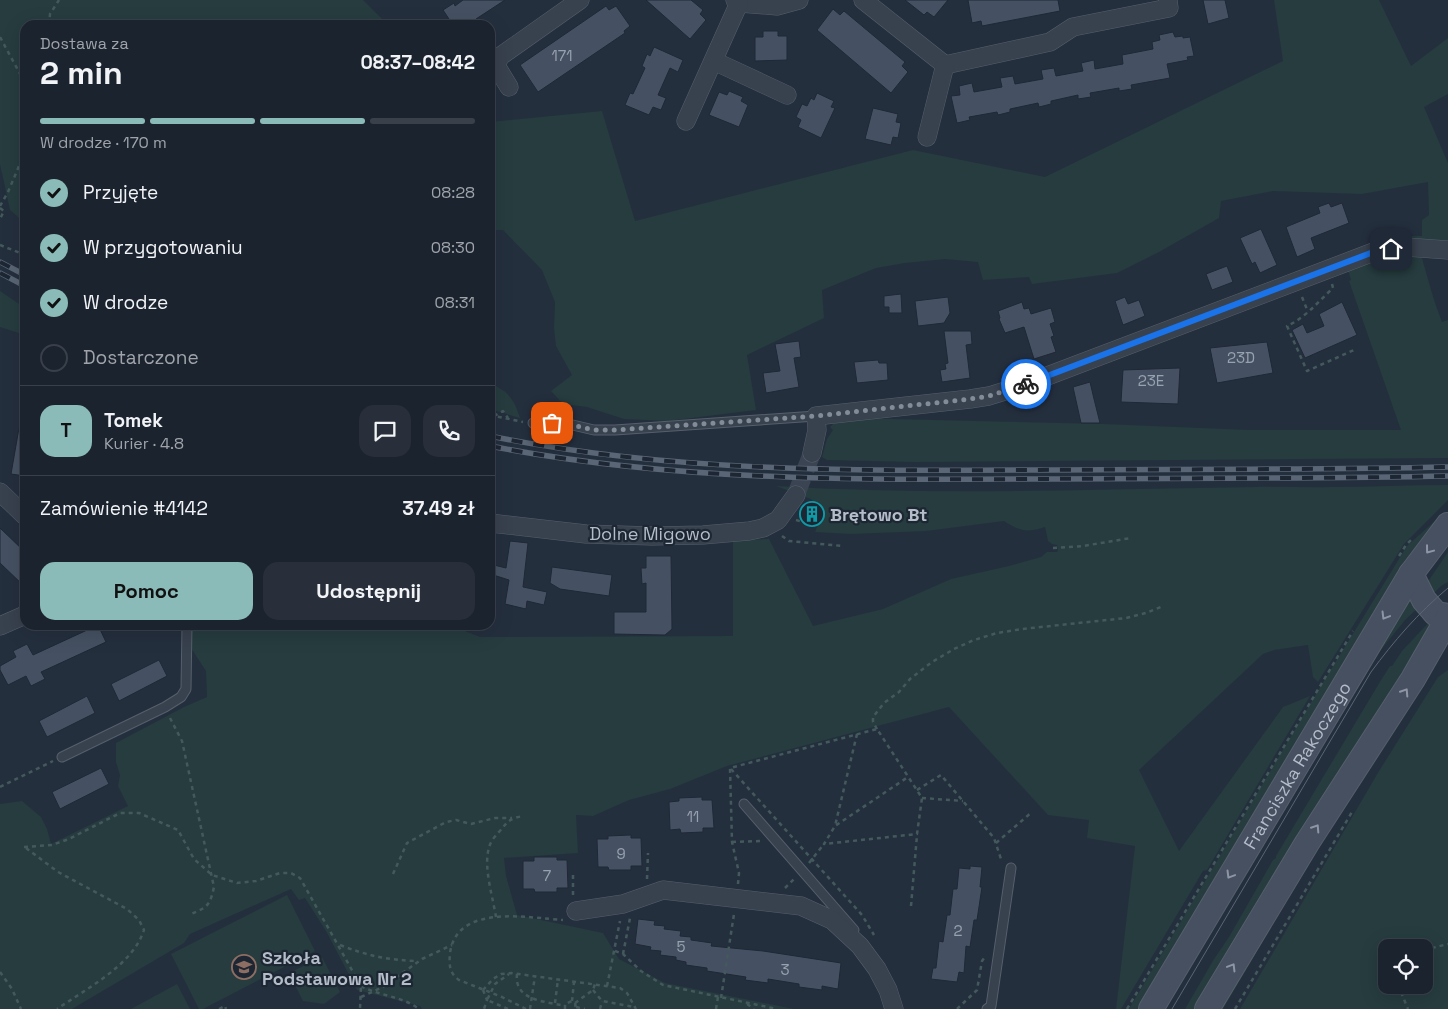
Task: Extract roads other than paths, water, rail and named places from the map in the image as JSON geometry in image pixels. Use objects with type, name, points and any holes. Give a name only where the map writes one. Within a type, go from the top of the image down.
[{"type":"main road","name":"Franciszka Rakoczego","points":[[1151,1009],[1411,574],[1448,525]]},
{"type":"main road","points":[[1207,1009],[1307,843],[1413,679],[1448,617],[1436,614],[1424,600],[1411,574]]},
{"type":"street","points":[[509,87],[495,64],[502,55],[580,0]]},
{"type":"street","points":[[686,121],[714,61],[737,2],[777,6],[799,0]]},
{"type":"street","points":[[863,0],[945,65]]},
{"type":"street","points":[[945,65],[1050,42],[1073,27],[1169,8],[1168,0]]},
{"type":"street","points":[[714,61],[787,95]]},
{"type":"street","points":[[927,137],[945,65]]},
{"type":"street","points":[[812,453],[816,430],[816,416],[989,396],[1021,386],[1376,251],[1406,247],[1448,250]]},
{"type":"street","points":[[0,492],[20,511]]},
{"type":"street","name":"Dolne Migowo","points":[[495,524],[586,534],[652,536],[703,535],[749,531],[770,525],[778,520],[796,495]]},
{"type":"street","points":[[0,626],[20,617]]},
{"type":"street","points":[[576,911],[627,910],[663,890],[735,906],[800,906],[832,920],[860,946],[877,968],[888,990],[894,1009]]},
{"type":"lane","points":[[537,423],[564,423],[594,430],[615,430],[816,416]]},
{"type":"lane","points":[[62,756],[165,707],[181,697],[186,689],[187,630]]},
{"type":"lane","points":[[744,804],[855,932],[860,946]]},
{"type":"lane","points":[[987,1009],[991,1006],[1011,868]]},
{"type":"tunnel","points":[[796,495],[812,453]]},
{"type":"tram line","points":[[1172,1009],[1371,672],[1407,628],[1448,588]]},
{"type":"railway","points":[[0,262],[20,272]]},
{"type":"railway","points":[[0,273],[20,283]]},
{"type":"railway","points":[[495,437],[623,457],[758,467],[893,470],[1448,467]]},
{"type":"railway","points":[[495,447],[557,458],[625,466],[760,476],[897,479],[1448,476]]},
{"type":"place","name":"Brętowo Bt","points":[[812,514]]},
{"type":"place","name":"Szkoła Podstawowa Nr 2","points":[[244,967]]}]
